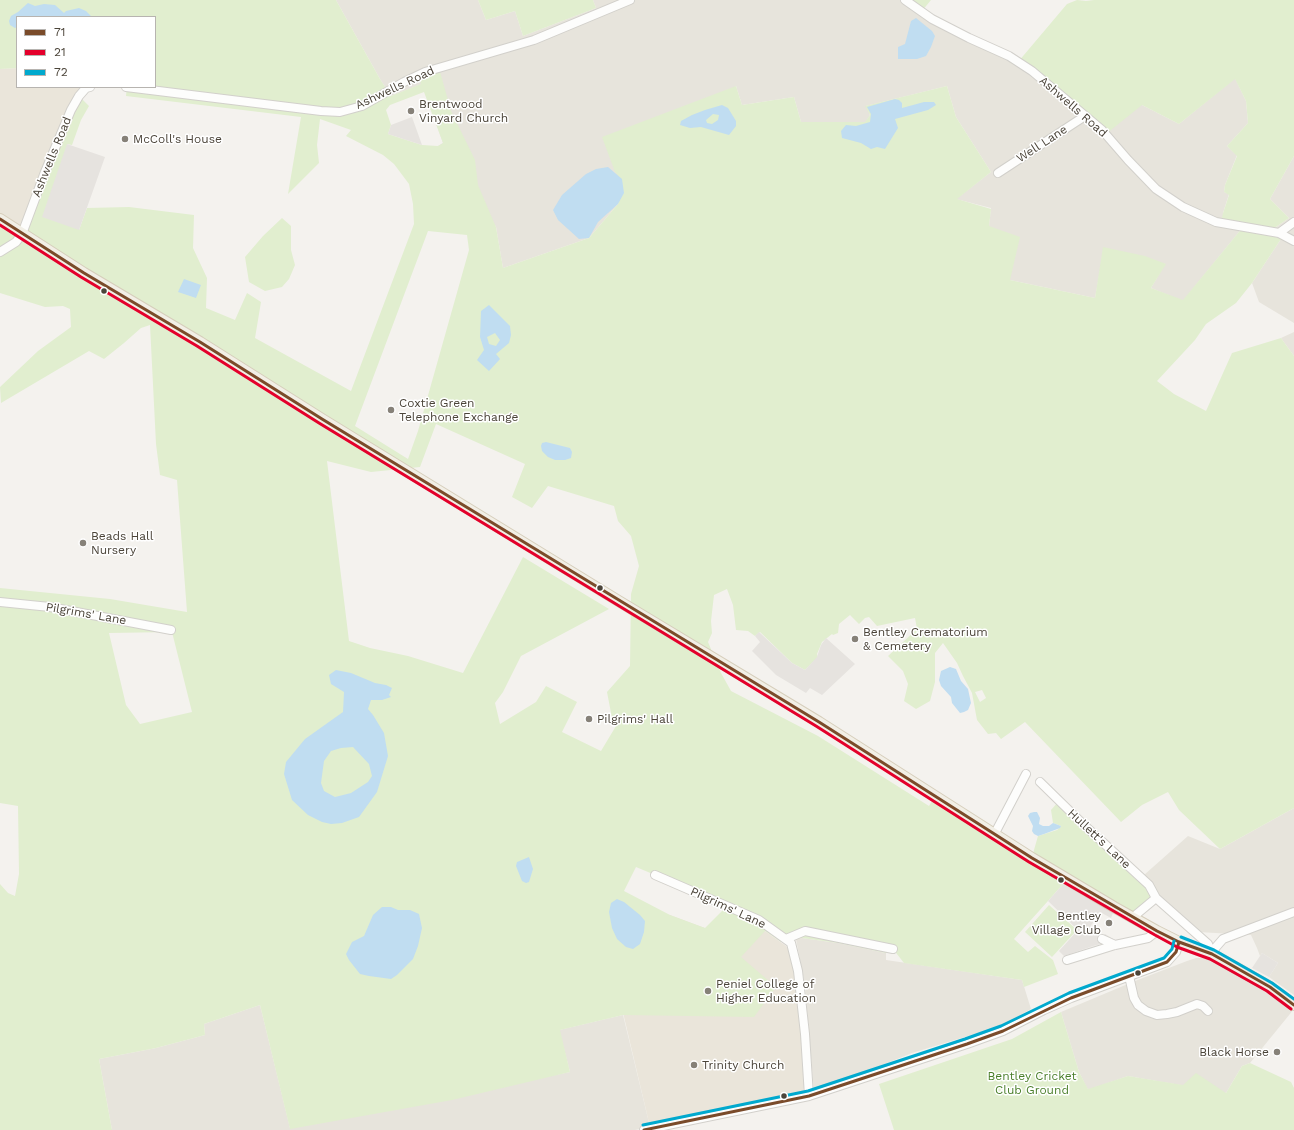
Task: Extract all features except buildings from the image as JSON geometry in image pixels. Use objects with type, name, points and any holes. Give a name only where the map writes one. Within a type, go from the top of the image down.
[{"type":"main road","points":[[0,218],[22,234],[84,273],[200,342],[322,419],[819,722],[958,810],[994,835],[1132,918],[1180,942],[1212,954],[1270,987],[1294,1005]]},
{"type":"street","name":"Ashwells Road","points":[[134,88],[321,111],[340,112],[362,106],[425,72],[534,40],[630,0]]},
{"type":"street","name":"Ashwells Road","points":[[905,0],[932,18],[966,37],[1009,56],[1032,71],[1102,130],[1156,189],[1183,207],[1216,222],[1279,233],[1294,241]]},
{"type":"street","name":"Ashwells Road","points":[[22,234],[45,172],[71,110],[79,96],[86,88]]},
{"type":"street","name":"Well Lane","points":[[998,173],[1085,116]]},
{"type":"street","points":[[1279,233],[1294,222]]},
{"type":"street","points":[[0,252],[16,242],[22,234]]},
{"type":"street","name":"Pilgrims' Lane","points":[[0,602],[50,607],[172,630]]},
{"type":"street","points":[[994,835],[1026,774]]},
{"type":"street","name":"Hullett's Lane","points":[[1040,782],[1149,885],[1156,898],[1208,944],[1212,954]]},
{"type":"street","name":"Pilgrims' Lane","points":[[655,875],[759,920],[786,938]]},
{"type":"street","points":[[1132,918],[1156,898]]},
{"type":"street","points":[[1212,954],[1223,939],[1294,912]]},
{"type":"street","points":[[809,1096],[805,1034],[798,971],[791,943],[786,938],[805,931],[893,949]]},
{"type":"street","points":[[1067,960],[1115,945],[1148,938],[1157,931]]},
{"type":"street","points":[[1102,939],[1115,945]]},
{"type":"street","points":[[644,1130],[809,1096],[1003,1031],[1044,1010],[1167,962],[1176,952],[1180,942]]},
{"type":"street","points":[[1129,976],[1134,998],[1138,1005],[1146,1011],[1157,1014],[1167,1014],[1196,1004],[1203,1006],[1208,1011]]},
{"type":"shaded area","points":[[336,0],[478,0],[486,20],[515,11],[523,36],[596,8],[593,0],[905,0],[927,15],[1009,56],[1142,105],[1179,124],[1235,78],[1246,101],[1248,123],[1227,146],[1237,155],[1225,185],[1224,192],[1229,194],[1223,213],[1243,227],[1183,301],[1151,288],[1165,264],[1104,248],[1095,298],[1010,280],[989,226],[991,208],[956,199],[991,172],[956,117],[947,86],[866,106],[870,115],[866,122],[801,122],[794,97],[742,105],[736,86],[622,179],[618,204],[589,238],[503,268],[496,227],[438,146],[443,143],[422,84],[391,96]]},
{"type":"shaded area","points":[[16,68],[16,88],[80,88],[79,96],[26,225],[13,228],[0,219],[0,69]]},
{"type":"shaded area","points":[[412,117],[422,145],[388,134],[391,125]]},
{"type":"shaded area","points":[[67,144],[105,157],[79,230],[42,217]]},
{"type":"shaded area","points":[[1294,156],[1294,323],[1259,302],[1252,283],[1281,239],[1273,229],[1289,218],[1270,199]]},
{"type":"shaded area","points":[[1294,332],[1294,356],[1281,338]]},
{"type":"shaded area","points":[[759,632],[792,663],[805,670],[817,657],[821,645],[826,638],[855,664],[822,695],[810,688],[806,693],[776,675],[752,651],[760,642],[755,636]]},
{"type":"shaded area","points":[[1294,808],[1294,995],[1269,977],[1278,963],[1262,953],[1260,956],[1251,935],[1198,932],[1162,899],[1144,875],[1188,836],[1220,849]]},
{"type":"shaded area","points":[[1064,883],[1113,913],[1111,918],[1100,912],[1090,927],[1103,936],[1105,934],[1115,940],[1064,956],[1059,951],[1078,930],[1048,901]]},
{"type":"shaded area","name":"Peniel College of Higher Education","points":[[595,894],[670,915],[705,928],[765,931],[786,946],[792,955],[803,1029],[803,1092],[650,1127]]},
{"type":"shaded area","points":[[802,938],[838,943],[886,953],[886,960],[1022,980],[1031,1009],[1001,1026],[912,1053],[814,1091],[805,985],[796,939]]},
{"type":"shaded area","points":[[1262,953],[1278,963],[1269,977],[1252,968]]},
{"type":"shaded area","points":[[1196,958],[1211,960],[1229,969],[1294,1009],[1250,1063],[1242,1066],[1226,1093],[1128,1076],[1088,1090],[1079,1072],[1061,1012],[1135,981]]},
{"type":"shaded area","points":[[260,1005],[290,1128],[570,1072],[559,1030],[623,1015],[650,1127],[635,1130],[112,1130],[99,1059],[156,1048],[205,1035],[204,1024]]},
{"type":"green space","points":[[0,0],[336,0],[391,96],[421,84],[418,76],[439,68],[451,111],[475,160],[478,185],[496,227],[503,268],[589,238],[618,204],[622,180],[615,172],[602,137],[736,86],[742,105],[794,97],[801,122],[865,122],[870,115],[865,106],[947,86],[956,117],[991,172],[957,199],[991,209],[989,226],[1020,237],[1010,280],[1095,298],[1103,247],[1145,256],[1166,264],[1151,288],[1183,300],[1243,227],[1221,223],[1229,195],[1224,192],[1225,185],[1237,156],[1227,146],[1248,123],[1246,101],[1235,79],[1179,124],[1142,105],[1106,134],[1018,62],[1067,4],[1077,0],[1294,0],[1294,156],[1270,199],[1289,218],[1273,229],[1272,236],[1281,239],[1252,283],[1236,303],[1206,324],[1195,340],[1157,381],[1174,394],[1206,411],[1232,353],[1281,338],[1294,356],[1294,808],[1220,849],[1179,810],[1168,792],[1142,805],[1121,822],[1025,722],[1001,739],[996,733],[988,734],[977,720],[972,693],[957,663],[943,643],[935,653],[935,682],[930,701],[916,709],[904,701],[908,684],[903,671],[888,656],[917,629],[915,618],[877,626],[869,617],[865,618],[859,624],[850,615],[839,624],[838,633],[832,634],[822,642],[817,654],[818,657],[805,670],[792,663],[760,632],[755,636],[748,631],[736,630],[733,605],[727,589],[714,595],[711,621],[712,633],[708,642],[721,673],[731,691],[818,736],[929,806],[935,796],[1032,857],[1038,836],[1057,830],[1061,826],[1053,823],[1051,810],[1059,801],[1149,885],[1156,898],[1132,918],[1066,878],[1064,883],[1014,939],[1028,952],[1035,946],[1053,960],[1058,974],[1024,987],[1022,980],[904,963],[893,949],[886,953],[838,943],[802,938],[781,942],[765,931],[741,957],[776,987],[754,1017],[623,1015],[560,1030],[570,1072],[452,1100],[290,1129],[260,1005],[204,1024],[205,1035],[156,1048],[99,1059],[112,1130],[0,1130],[0,884],[8,893],[15,896],[19,874],[18,806],[0,803],[0,588],[110,599],[187,612],[177,480],[160,475],[156,444],[150,325],[141,328],[104,359],[89,351],[1,403],[0,387],[38,351],[71,327],[70,309],[63,306],[45,307],[0,293],[0,219],[13,228],[26,225],[79,96],[89,106],[81,120],[72,145],[67,144],[79,230],[87,208],[129,207],[194,215],[193,248],[207,278],[206,308],[235,320],[247,293],[261,302],[255,338],[351,391],[414,224],[413,204],[409,184],[394,164],[383,155],[346,136],[351,130],[320,119],[317,145],[319,163],[288,194],[301,117],[126,96],[127,88],[156,88],[156,16],[16,16],[16,68],[0,69]],"holes":[[[424,92],[443,143],[438,146],[422,145],[388,134],[391,125],[386,110],[390,105]],[[428,231],[467,235],[469,250],[418,431],[408,459],[355,426]],[[436,424],[525,464],[512,497],[532,508],[548,486],[614,506],[618,521],[631,536],[639,566],[631,594],[630,666],[607,692],[612,718],[619,721],[601,751],[562,732],[577,702],[546,686],[536,702],[500,724],[495,703],[503,692],[521,656],[609,609],[523,557],[463,673],[408,656],[370,648],[349,641],[327,461],[371,472],[420,467]],[[172,632],[192,712],[140,724],[126,705],[109,633]],[[982,690],[986,698],[980,702],[975,692]],[[636,867],[727,906],[705,928],[670,915],[624,891]]]},
{"type":"green space","points":[[478,0],[593,0],[596,8],[523,36],[515,11],[486,20]]},
{"type":"green space","points":[[905,0],[931,0],[922,11]]},
{"type":"green space","points":[[282,218],[291,226],[291,250],[295,265],[289,279],[282,287],[265,291],[249,282],[245,257],[263,236]]},
{"type":"green space","points":[[1049,905],[1077,930],[1052,957],[1025,932]]},
{"type":"green space","name":"Bentley Cricket Club Ground","points":[[1061,1012],[1079,1072],[1088,1089],[1128,1076],[1183,1085],[1196,1073],[1226,1093],[1242,1066],[1250,1063],[1291,1082],[1294,1088],[1294,1130],[894,1130],[879,1084],[1012,1039]]},
{"type":"water","points":[[28,3],[35,6],[44,4],[55,5],[64,13],[66,11],[79,8],[86,11],[91,16],[16,16],[15,28],[10,25],[9,21],[11,16]]},
{"type":"water","points":[[916,18],[932,31],[935,36],[931,47],[926,56],[917,59],[898,59],[898,47],[905,44],[911,21]]},
{"type":"water","points":[[895,99],[902,103],[902,108],[924,102],[934,102],[936,105],[928,110],[895,119],[898,128],[885,149],[877,147],[871,149],[861,143],[842,138],[841,131],[846,125],[856,126],[870,122],[871,114],[867,107]]},
{"type":"water","points":[[722,105],[728,108],[736,121],[736,126],[729,135],[701,127],[690,128],[680,125],[681,121],[705,110]],"holes":[[[713,114],[719,115],[718,120],[712,124],[707,123],[706,120]]]},
{"type":"water","points":[[608,167],[622,179],[624,193],[618,204],[598,222],[589,238],[579,239],[558,220],[553,210],[562,195],[586,174],[596,169]]},
{"type":"water","points":[[184,279],[201,285],[196,298],[178,292]]},
{"type":"water","points":[[489,305],[510,326],[511,335],[509,343],[496,354],[500,359],[489,371],[477,360],[484,350],[480,337],[481,311]],"holes":[[[495,333],[500,340],[496,346],[489,344],[487,337]]]},
{"type":"water","points":[[546,442],[570,448],[572,452],[571,458],[565,460],[555,460],[548,457],[542,451],[541,446],[542,443]]},
{"type":"water","points":[[950,667],[956,669],[961,681],[968,689],[971,703],[968,710],[964,712],[960,713],[952,703],[951,697],[941,686],[939,680],[941,671]]},
{"type":"water","points":[[336,670],[351,673],[392,688],[389,695],[391,697],[382,700],[371,700],[368,709],[384,733],[388,756],[377,792],[359,817],[342,823],[331,824],[322,822],[308,815],[292,800],[284,774],[286,762],[305,739],[343,712],[344,692],[331,684],[329,675]],"holes":[[[353,747],[369,764],[372,776],[368,782],[351,793],[335,797],[324,791],[321,783],[324,761],[331,751]]]},
{"type":"water","points":[[1037,812],[1040,818],[1039,824],[1049,826],[1053,823],[1061,826],[1060,828],[1038,836],[1034,834],[1032,831],[1033,826],[1028,816],[1030,813]]},
{"type":"water","points":[[529,857],[533,869],[529,882],[526,883],[522,881],[516,866],[517,862]]},
{"type":"water","points":[[617,899],[624,902],[645,921],[644,932],[640,944],[633,949],[626,947],[617,939],[612,928],[609,912],[611,903]]},
{"type":"water","points":[[382,907],[391,907],[398,910],[410,910],[419,914],[422,928],[413,959],[391,979],[360,974],[346,954],[352,942],[364,936],[373,915]]},
{"type":"transit line","name":"71","points":[[0,219],[84,273],[200,342],[322,419],[819,722],[1032,858],[1157,931],[1179,942],[1212,954],[1270,987],[1294,1005]]},
{"type":"transit line","name":"21","points":[[0,225],[81,277],[197,346],[319,423],[816,726],[1029,862],[1177,947],[1210,959],[1267,991],[1291,1009]]},
{"type":"transit line","name":"72","points":[[1181,937],[1214,950],[1272,983],[1294,999]]},
{"type":"transit line","name":"72","points":[[643,1125],[808,1091],[965,1039],[1001,1026],[1069,993],[1164,958],[1172,949],[1174,941]]},
{"type":"transit line","name":"71","points":[[644,1130],[809,1096],[967,1044],[1003,1031],[1071,998],[1167,962],[1176,952],[1179,942]]},
{"type":"place","name":"Brentwood Vinyard Church","points":[[411,111]]},
{"type":"place","name":"McColl's House","points":[[125,139]]},
{"type":"place","name":"Coxtie Green Telephone Exchange","points":[[391,410]]},
{"type":"place","name":"Beads Hall Nursery","points":[[83,543]]},
{"type":"place","name":"Bentley Crematorium & Cemetery","points":[[855,639]]},
{"type":"place","name":"Pilgrims' Hall","points":[[589,719]]},
{"type":"place","name":"Bentley Village Club","points":[[1109,923]]},
{"type":"place","name":"Peniel College of Higher Education","points":[[708,991]]},
{"type":"place","name":"Black Horse","points":[[1277,1052]]},
{"type":"place","name":"Trinity Church","points":[[694,1065]]}]
